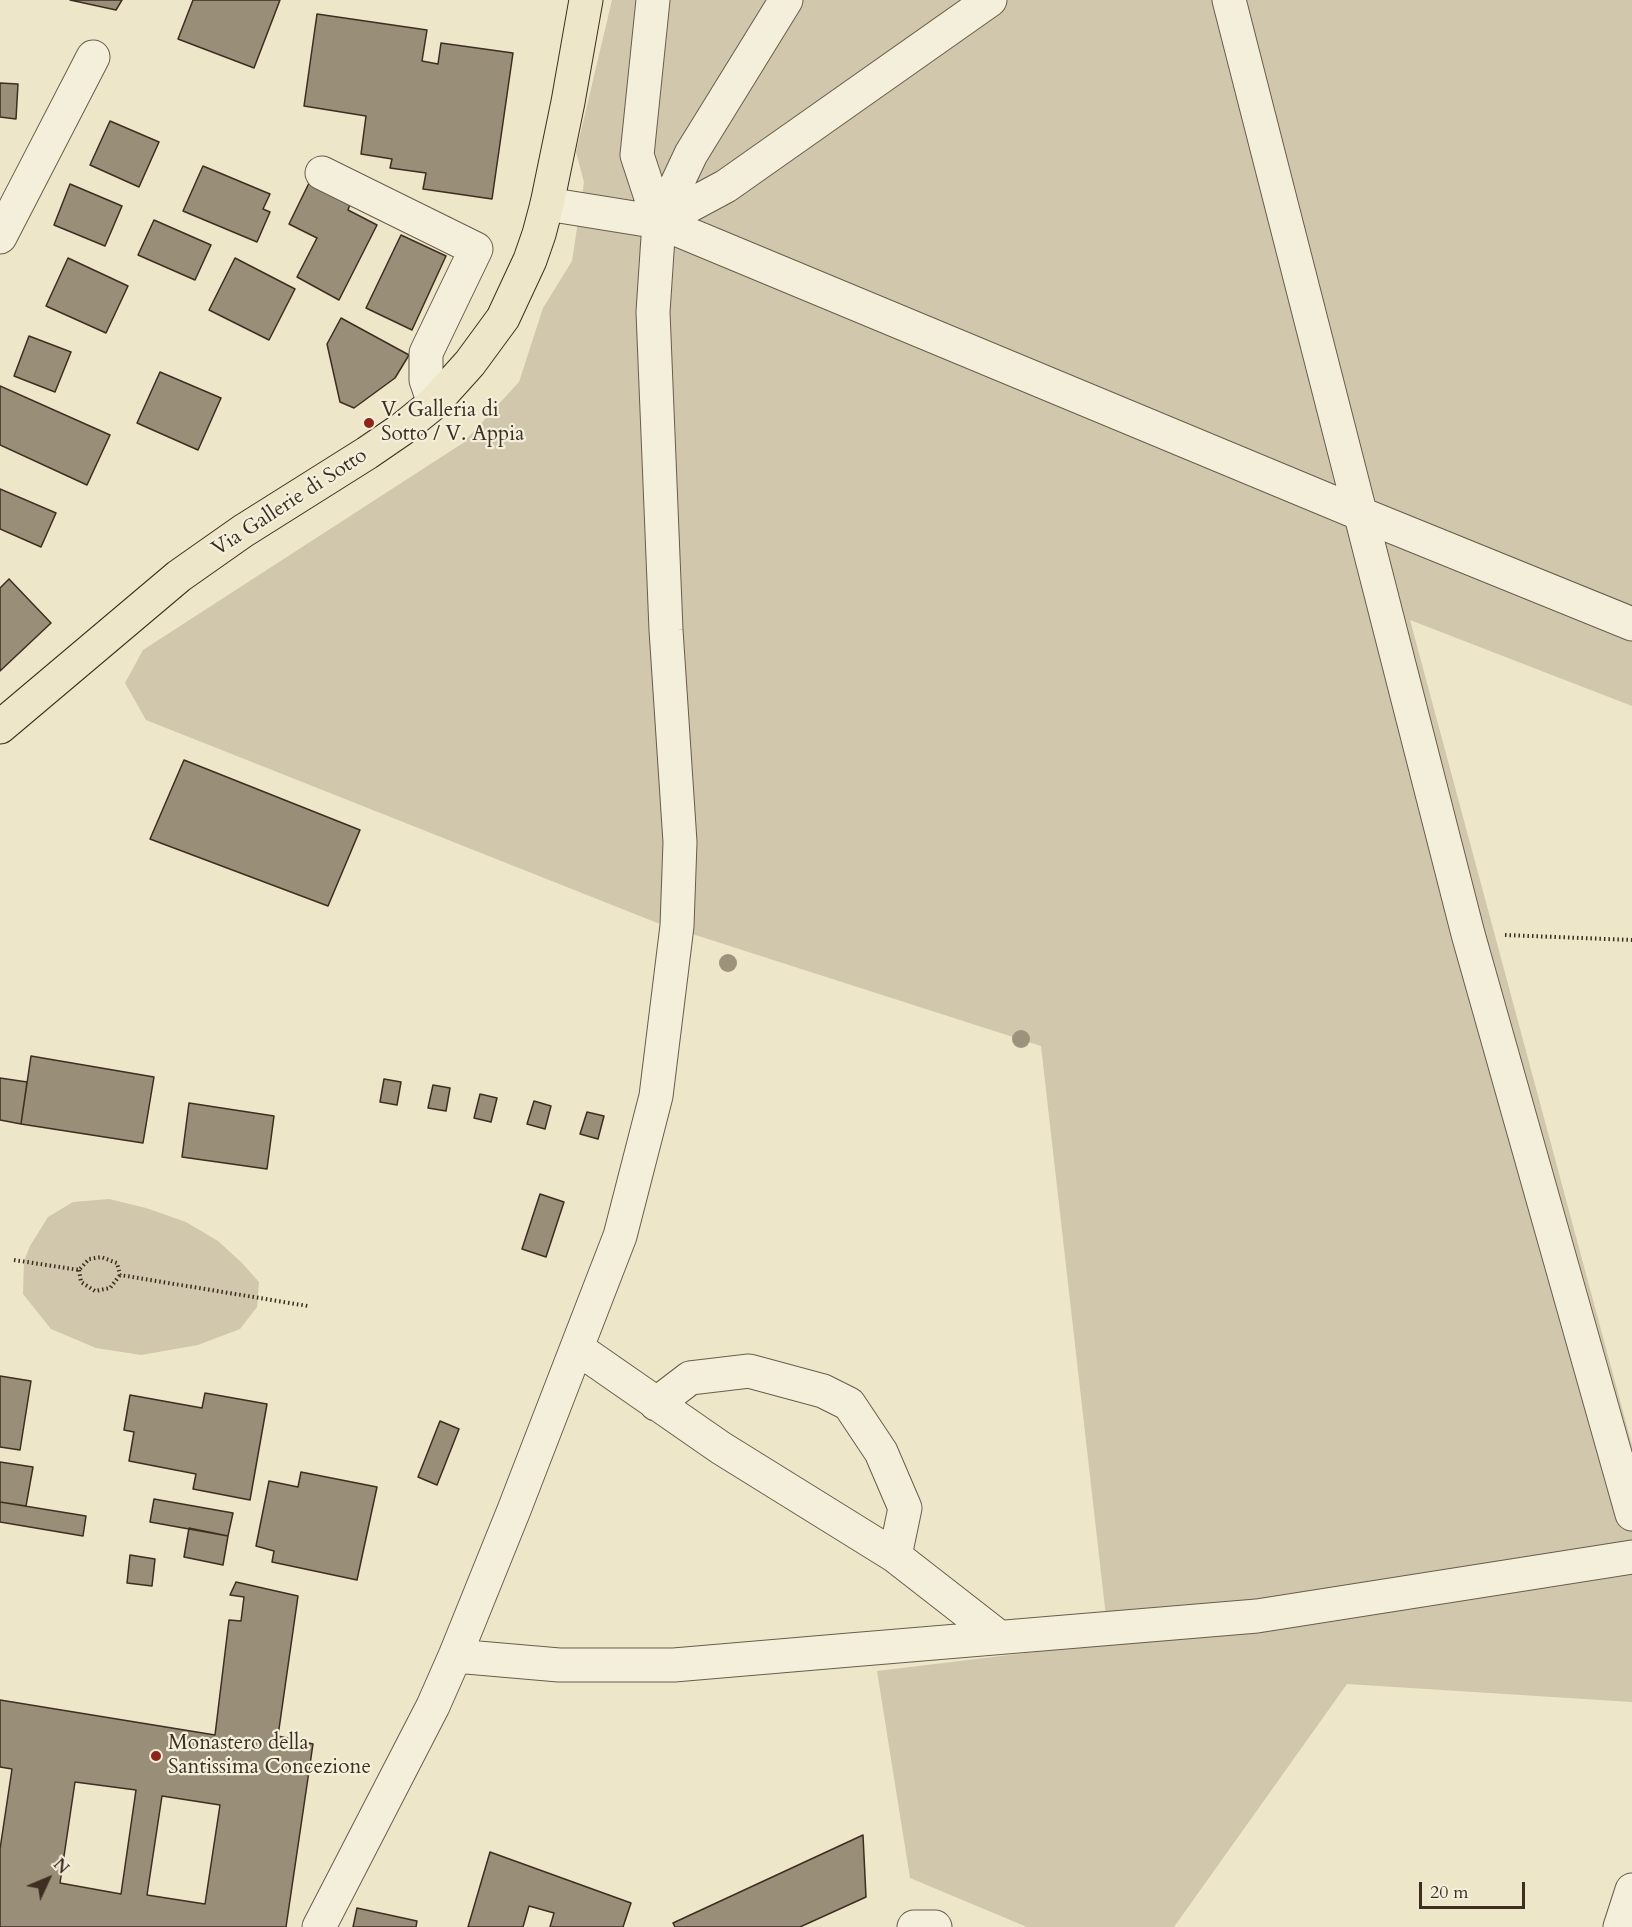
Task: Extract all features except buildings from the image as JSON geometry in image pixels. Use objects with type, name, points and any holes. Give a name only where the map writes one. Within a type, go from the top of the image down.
[{"type":"main road","name":"Via Gallerie di Sotto","points":[[0,727],[180,576],[243,531],[402,429],[434,403],[470,363],[503,318],[530,260],[547,204],[586,0]]},
{"type":"street","points":[[653,0],[636,155],[659,222]]},
{"type":"street","points":[[319,1927],[433,1706],[455,1656],[620,1236],[656,1096],[677,926],[680,842],[666,630],[653,312],[659,222],[691,154],[786,0]]},
{"type":"street","points":[[659,222],[726,186],[990,0]]},
{"type":"street","points":[[1229,0],[1468,934],[1632,1514]]},
{"type":"street","points":[[0,237],[93,57]]},
{"type":"street","points":[[322,173],[476,249],[426,353],[426,380],[434,403]]},
{"type":"street","points":[[547,204],[659,222],[1361,514],[1632,624]]},
{"type":"street","points":[[577,1348],[721,1448],[895,1556],[999,1637]]},
{"type":"street","points":[[656,1404],[690,1377],[749,1371],[823,1390],[849,1404],[880,1452],[905,1508],[895,1556]]},
{"type":"street","points":[[455,1656],[559,1665],[674,1665],[1257,1616],[1632,1557]]},
{"type":"street","points":[[1620,1927],[1632,1890]]},
{"type":"street","points":[[914,1927],[935,1927]]},
{"type":"path","points":[[1468,934],[1632,940]]},
{"type":"path","points":[[101,1257],[117,1263],[120,1275],[110,1288],[95,1291],[81,1282],[80,1270],[89,1259],[101,1257]]},
{"type":"path","points":[[14,1260],[80,1270]]},
{"type":"path","points":[[120,1275],[308,1306]]},
{"type":"shaded area","points":[[612,0],[1632,0],[1632,706],[1410,620],[1632,1445],[1632,1702],[1347,1684],[1174,1927],[1027,1927],[910,1878],[877,1671],[1109,1643],[1041,1046],[655,922],[146,720],[125,683],[143,650],[463,443],[519,382],[543,308],[572,261],[584,182],[576,152]]},
{"type":"shaded area","points":[[109,1199],[146,1208],[186,1222],[218,1241],[242,1263],[259,1282],[257,1307],[240,1329],[198,1345],[141,1355],[96,1348],[51,1329],[23,1294],[24,1261],[30,1246],[48,1217],[73,1202]]},
{"type":"place","name":"V. Galleria di Sotto / V. Appia","points":[[369,423]]},
{"type":"place","name":"Monastero della Santissima Concezione","points":[[156,1756]]}]
